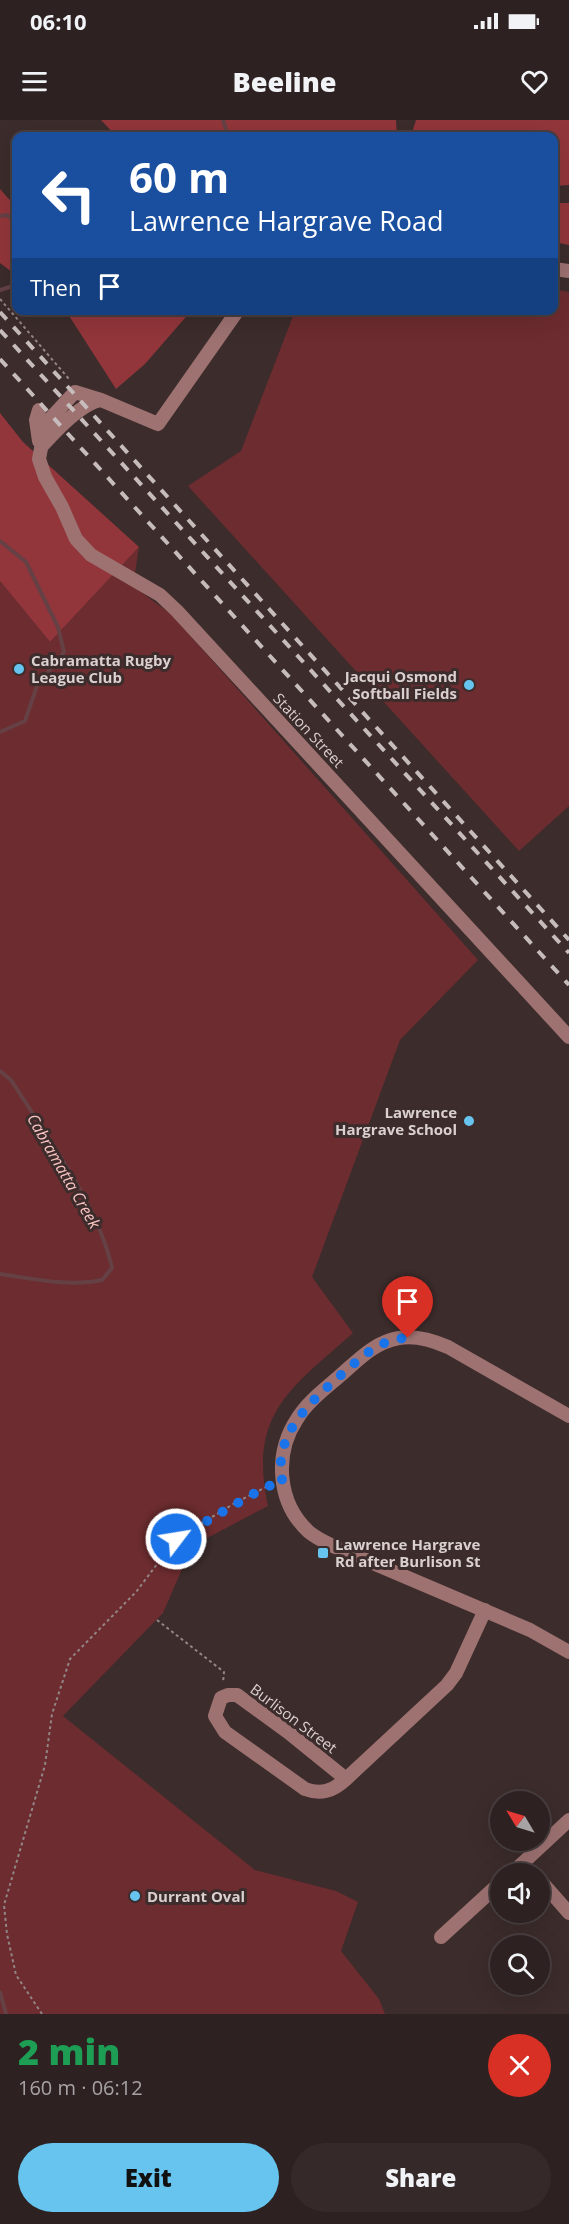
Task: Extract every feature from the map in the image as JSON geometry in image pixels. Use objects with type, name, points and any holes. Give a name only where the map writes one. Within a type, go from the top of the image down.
[{"type":"street","points":[[40,449],[49,420],[75,392],[101,400],[158,424],[234,315]]},
{"type":"street","points":[[40,449],[57,430],[92,402],[101,400]]},
{"type":"street","name":"Station Street","points":[[39,410],[36,420],[39,459],[45,477],[62,507],[76,540],[91,555],[160,595],[177,611],[569,1037]]},
{"type":"street","points":[[569,1416],[448,1347],[417,1338],[399,1338],[373,1348],[304,1409],[290,1430],[285,1443],[281,1470],[283,1484],[294,1513],[315,1536],[333,1546],[530,1630],[569,1652]]},
{"type":"street","points":[[221,1698],[215,1716],[225,1732],[305,1789],[318,1794],[337,1787],[447,1685],[459,1666],[485,1610]]},
{"type":"street","name":"Burlison Street","points":[[221,1698],[237,1695],[288,1732],[346,1779]]},
{"type":"street","points":[[524,1862],[569,1820]]},
{"type":"street","points":[[550,1891],[569,1913]]},
{"type":"street","points":[[441,1936],[490,1892]]},
{"type":"path","points":[[0,299],[12,312]]},
{"type":"path","points":[[14,315],[57,363],[75,392]]},
{"type":"path","points":[[42,2014],[16,1975],[7,1934],[4,1905],[45,1765],[52,1714],[70,1659],[135,1592],[176,1539],[267,1486],[283,1484]]},
{"type":"path","points":[[157,1620],[224,1672],[221,1698]]},
{"type":"shaded area","points":[[101,120],[396,120],[397,132],[112,132]]},
{"type":"shaded area","points":[[416,120],[569,120],[569,185],[558,186],[558,132],[412,132]]},
{"type":"shaded area","points":[[0,189],[12,202],[12,272],[0,263]]},
{"type":"shaded area","points":[[558,203],[569,203],[569,245],[558,243]]},
{"type":"shaded area","name":"Jacqui Osmond Softball Fields","points":[[558,290],[569,292],[569,806],[519,851],[188,486],[241,451],[293,315],[558,315]]},
{"type":"shaded area","points":[[69,315],[188,315],[145,364],[116,389]]},
{"type":"shaded area","points":[[0,413],[23,442],[139,547],[50,642],[0,581]]},
{"type":"shaded area","points":[[139,547],[133,586],[172,615],[478,960],[400,1040],[312,1277],[353,1333],[294,1388],[280,1406],[270,1425],[264,1448],[263,1474],[268,1506],[192,1546],[163,1613],[63,1716],[255,1870],[336,1891],[358,1902],[341,1951],[379,1999],[385,2014],[0,2014],[0,581],[50,642]]},
{"type":"waterway","name":"Cabramatta Creek","points":[[223,120],[227,132]]},
{"type":"waterway","points":[[0,216],[7,215],[12,219]]},
{"type":"waterway","name":"Cabramatta Creek","points":[[0,290],[12,286]]},
{"type":"waterway","name":"Cabramatta Creek","points":[[0,541],[26,562],[58,627],[64,652],[37,686],[25,721],[0,732]]},
{"type":"waterway","name":"Cabramatta Creek","points":[[0,1071],[11,1080],[83,1195],[105,1244],[112,1268],[102,1280],[77,1283],[51,1282],[0,1274]]},
{"type":"waterway","points":[[0,1992],[6,2014]]},
{"type":"railway","points":[[0,312],[569,940]]},
{"type":"railway","points":[[0,330],[569,953]]},
{"type":"railway","points":[[0,359],[569,985]]},
{"type":"place","name":"Cabramatta Rugby League Club","points":[[19,669]]},
{"type":"place","name":"Jacqui Osmond Softball Fields","points":[[469,685]]},
{"type":"place","name":"Lawrence Hargrave School","points":[[469,1121]]},
{"type":"place","name":"Lawrence Hargrave Rd after Burlison St","points":[[323,1553]]},
{"type":"place","name":"Durrant Oval","points":[[135,1896]]},
{"type":"route","points":[[176,1539],[267,1486],[283,1484],[281,1470],[285,1443],[296,1419],[304,1409],[373,1348],[390,1340],[408,1338]]}]
